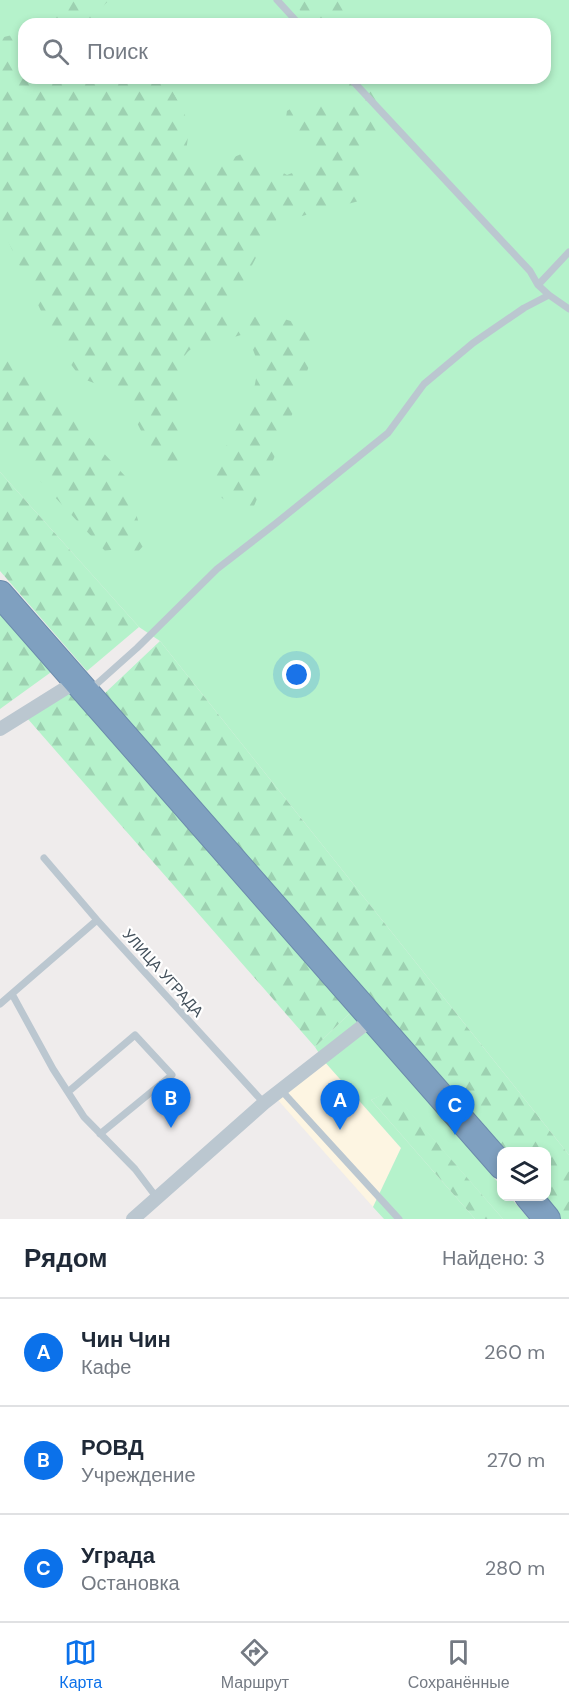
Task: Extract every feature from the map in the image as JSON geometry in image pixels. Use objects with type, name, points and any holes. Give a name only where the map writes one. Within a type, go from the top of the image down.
[{"type":"highway","points":[[0,594],[497,1161]]},
{"type":"highway","points":[[531,1201],[547,1219]]},
{"type":"street","points":[[0,729],[82,687]]},
{"type":"street","points":[[133,1219],[264,1103],[373,1018]]},
{"type":"lane","points":[[277,0],[294,18]]},
{"type":"lane","points":[[356,84],[530,271],[538,285],[549,296],[569,309]]},
{"type":"lane","points":[[538,285],[569,252]]},
{"type":"lane","points":[[82,687],[137,648],[217,569],[388,433],[424,384],[472,343],[524,308],[549,296]]},
{"type":"lane","name":"УЛИЦА УГРАДА","points":[[44,858],[97,920],[264,1103]]},
{"type":"lane","points":[[0,1004],[97,920]]},
{"type":"lane","points":[[12,994],[27,1025],[84,1117],[135,1170],[157,1198]]},
{"type":"lane","points":[[68,1092],[135,1035],[172,1075],[100,1134]]},
{"type":"lane","points":[[281,1090],[399,1219]]},
{"type":"shaded area","points":[[324,1061],[401,1148],[373,1207],[277,1099]]},
{"type":"green space","points":[[0,0],[569,0],[569,1155],[160,641],[139,627],[0,472]]},
{"type":"green space","points":[[48,0],[109,0],[97,13],[96,18],[44,18],[50,10]]},
{"type":"green space","points":[[288,0],[340,0],[350,18],[308,18]]},
{"type":"green space","points":[[18,34],[18,84],[168,84],[187,121],[186,149],[189,161],[201,171],[246,152],[287,175],[321,162],[316,151],[285,124],[287,111],[308,103],[320,106],[339,118],[349,111],[353,99],[347,84],[375,84],[385,111],[379,136],[365,153],[359,201],[302,216],[279,215],[231,304],[233,317],[244,319],[269,314],[306,326],[311,338],[310,362],[299,398],[254,506],[232,504],[214,490],[207,477],[242,419],[255,385],[257,370],[255,355],[245,334],[195,347],[184,357],[180,379],[181,417],[177,438],[183,450],[175,471],[164,476],[130,409],[112,390],[81,378],[58,347],[0,224],[0,38]]},
{"type":"green space","points":[[0,342],[125,476],[144,545],[136,554],[125,557],[116,549],[105,551],[0,438]]},
{"type":"green space","points":[[0,472],[139,627],[87,671],[0,571]]},
{"type":"green space","points":[[0,610],[54,670],[0,709]]},
{"type":"green space","points":[[160,641],[569,1155],[569,1219],[559,1219],[543,1201],[551,1201],[551,1147],[498,1147],[104,694]]},
{"type":"green space","points":[[69,685],[353,1010],[315,1047],[20,710]]},
{"type":"green space","points":[[353,1010],[497,1181],[497,1201],[513,1201],[529,1219],[503,1219],[391,1091],[371,1100],[475,1219],[384,1219],[373,1207],[401,1148],[324,1061],[315,1047]]},
{"type":"green space","points":[[391,1090],[503,1219],[475,1219],[371,1100]]},
{"type":"place","name":"РОВД","points":[[171,1128]]},
{"type":"place","name":"Чин Чин","points":[[340,1130]]},
{"type":"place","name":"Уграда","points":[[455,1135]]}]
